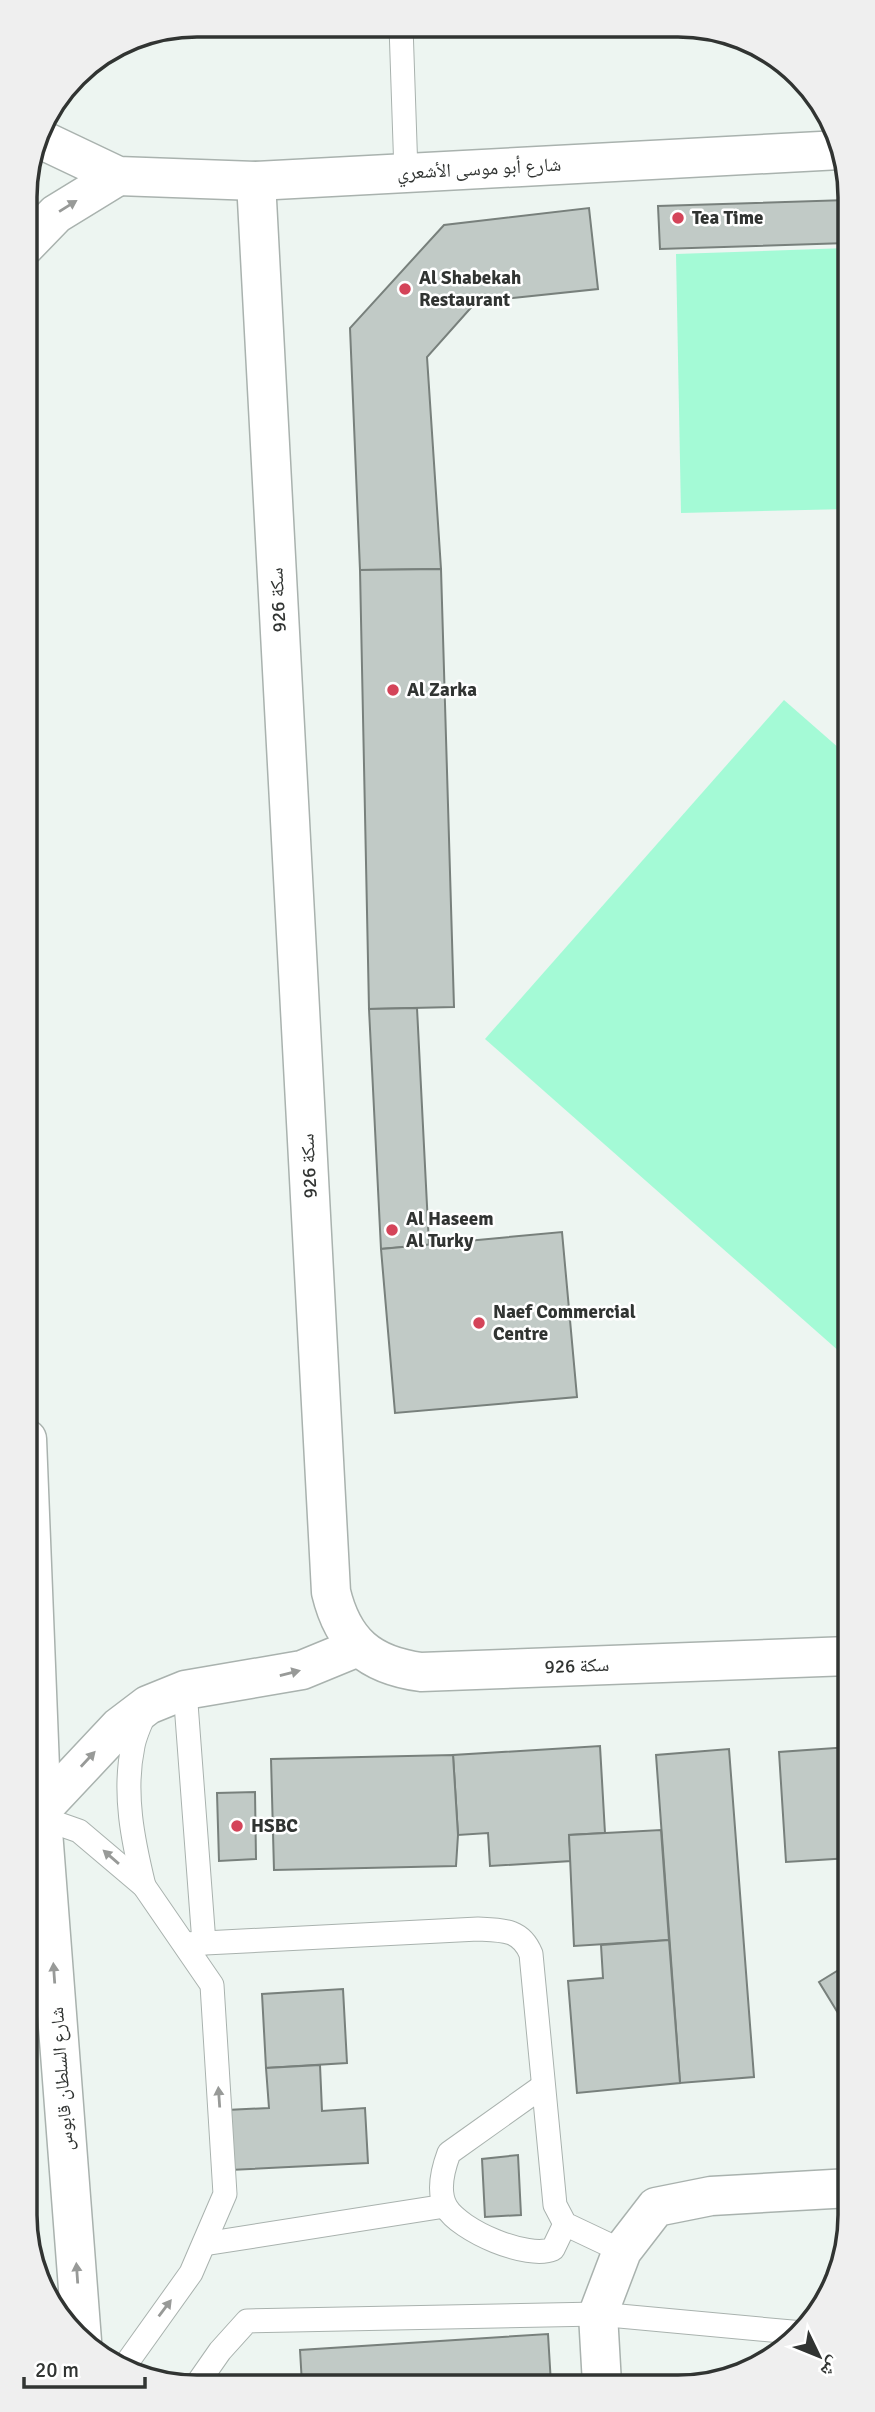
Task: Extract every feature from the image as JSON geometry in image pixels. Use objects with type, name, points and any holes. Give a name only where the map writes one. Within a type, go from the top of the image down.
[{"type":"main road","name":"شارع أبو موسى الأشعري","points":[[47,142],[118,176],[256,181],[831,150]]},
{"type":"main road","points":[[37,233],[55,214],[118,176]]},
{"type":"main road","name":"سكة 926","points":[[256,181],[331,1591],[345,1631],[358,1647],[377,1660],[398,1669],[421,1671],[838,1656]]},
{"type":"main road","points":[[42,1813],[119,1727],[148,1705],[185,1689],[302,1670],[358,1647]]},
{"type":"main road","name":"شارع السلطان قابوس","points":[[37,1688],[42,1813],[81,2325]]},
{"type":"main road","points":[[601,2375],[598,2314],[622,2251],[656,2207],[711,2196],[838,2189]]},
{"type":"lane","points":[[401,37],[406,173]]},
{"type":"lane","points":[[185,1689],[195,1944]]},
{"type":"lane","points":[[144,1886],[133,1840],[130,1793],[133,1746],[148,1705]]},
{"type":"lane","points":[[42,1813],[79,1831],[144,1886],[195,1944],[212,1984],[225,2194],[191,2273],[129,2360]]},
{"type":"lane","points":[[195,1944],[478,1928],[510,1930],[526,1941],[531,1954],[555,2205],[565,2224],[622,2251]]},
{"type":"lane","points":[[543,2086],[449,2153],[441,2188],[445,2206],[475,2233],[533,2253],[553,2249],[565,2224]]},
{"type":"lane","points":[[204,2244],[445,2206]]},
{"type":"lane","points":[[204,2375],[220,2351],[247,2321],[598,2314],[784,2331]]},
{"type":"green space","points":[[838,248],[838,509],[681,513],[676,254]]},
{"type":"green space","points":[[784,700],[838,747],[838,1350],[485,1039]]},
{"type":"building","points":[[838,200],[838,243],[660,249],[658,206]]},
{"type":"building","points":[[589,208],[598,289],[476,302],[427,357],[441,569],[360,570],[350,328],[444,225]]},
{"type":"building","points":[[441,569],[454,1007],[369,1009],[360,570]]},
{"type":"building","points":[[417,1008],[429,1245],[381,1249],[369,1009]]},
{"type":"building","name":"Naef Commercial Centre","points":[[562,1232],[577,1397],[395,1413],[381,1249]]},
{"type":"building","points":[[600,1746],[605,1833],[569,1835],[571,1861],[490,1866],[488,1833],[458,1835],[453,1755]]},
{"type":"building","points":[[838,1748],[838,1859],[786,1862],[779,1752]]},
{"type":"building","points":[[729,1749],[754,2077],[680,2083],[656,1755]]},
{"type":"building","points":[[453,1755],[458,1835],[456,1866],[274,1870],[271,1759]]},
{"type":"building","name":"HSBC","points":[[255,1792],[256,1859],[219,1861],[217,1793]]},
{"type":"building","points":[[661,1830],[669,1940],[574,1946],[569,1835]]},
{"type":"building","points":[[669,1940],[680,2083],[577,2093],[568,1981],[603,1978],[601,1945]]},
{"type":"building","points":[[838,1970],[838,2013],[819,1982]]},
{"type":"building","points":[[343,1989],[347,2063],[266,2068],[262,1994]]},
{"type":"building","points":[[320,2065],[322,2111],[365,2108],[368,2163],[230,2170],[227,2110],[269,2108],[266,2068]]},
{"type":"building","points":[[518,2155],[521,2215],[485,2217],[482,2159]]},
{"type":"building","points":[[548,2334],[550,2375],[301,2375],[300,2350]]},
{"type":"place","name":"Tea Time","points":[[678,218]]},
{"type":"place","name":"Al Shabekah Restaurant","points":[[405,289]]},
{"type":"place","name":"Al Zarka","points":[[393,690]]},
{"type":"place","name":"Al Haseem Al Turky","points":[[392,1230]]},
{"type":"place","name":"Naef Commercial Centre","points":[[479,1323]]},
{"type":"place","name":"HSBC","points":[[237,1826]]}]
